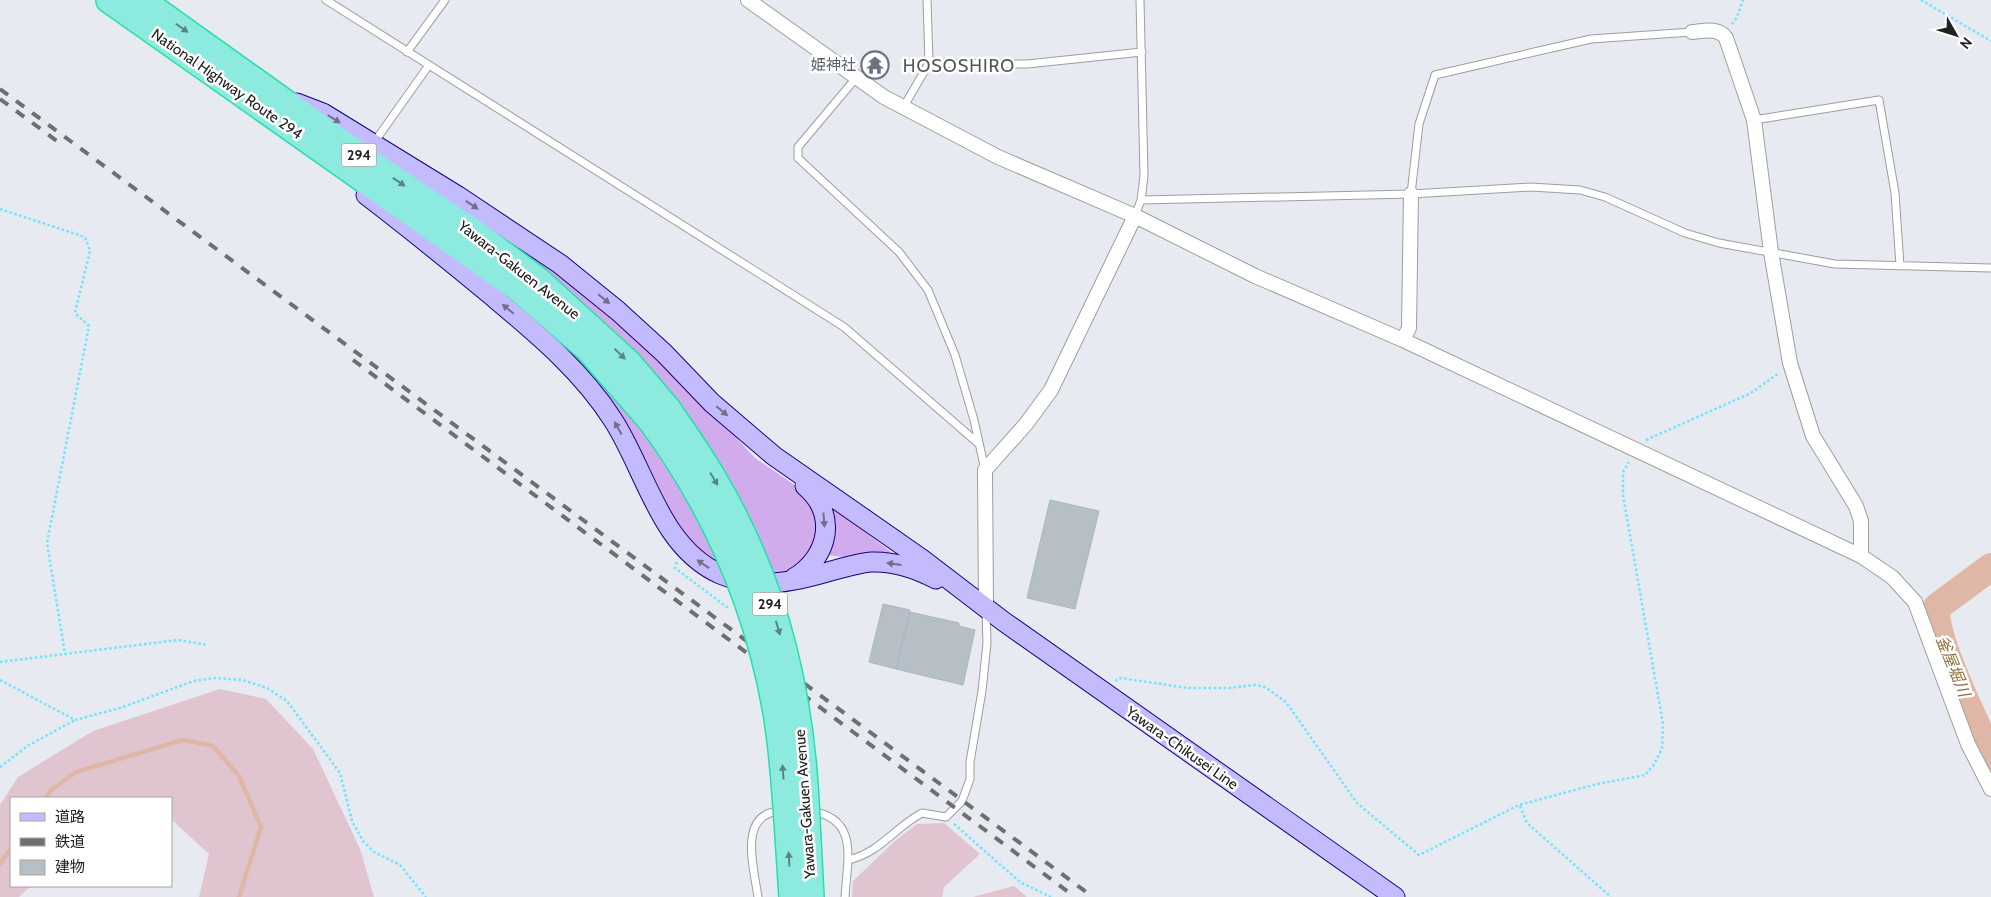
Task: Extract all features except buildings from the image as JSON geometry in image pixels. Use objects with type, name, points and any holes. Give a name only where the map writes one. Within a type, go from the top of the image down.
[{"type":"highway","name":"National Highway Route 294","points":[[109,0],[360,157]]},
{"type":"highway","name":"National Highway Route 294","points":[[142,0],[273,93]]},
{"type":"highway","name":"Yawara-Gakuen Avenue","points":[[273,93],[360,157],[516,287],[588,349],[659,415],[684,468],[732,560],[762,648],[811,897]]},
{"type":"highway","name":"Yawara-Gakuen Avenue","points":[[792,897],[797,820]]},
{"type":"main road","points":[[788,581],[801,574],[818,554],[824,540],[826,518],[819,500],[774,456],[712,403],[664,353],[618,311],[560,264],[466,201],[360,157],[362,192],[550,345],[580,378],[613,420],[668,525],[688,552],[720,574],[747,583],[788,581],[858,564],[879,562],[898,564],[920,571],[970,596]]},
{"type":"main road","points":[[774,456],[922,559],[970,596]]},
{"type":"main road","name":"Yawara-Chikusei Line","points":[[970,596],[1097,688],[1395,897]]},
{"type":"street","points":[[748,0],[902,109],[998,157],[1135,216],[1256,276],[1403,340],[1861,556],[1892,577],[1915,602],[1968,744],[1991,789]]},
{"type":"street","points":[[1692,32],[1715,30],[1722,33],[1726,38],[1754,120],[1771,252],[1790,363],[1813,436],[1856,506],[1861,521],[1861,556]]},
{"type":"street","points":[[1403,340],[1409,328],[1411,194]]},
{"type":"street","points":[[986,608],[985,470],[1026,424],[1051,390],[1135,216]]},
{"type":"lane","points":[[326,0],[429,64],[514,121],[581,160],[844,327],[979,444]]},
{"type":"lane","points":[[407,52],[445,0]]},
{"type":"lane","points":[[902,109],[929,63],[927,0]]},
{"type":"lane","points":[[1135,216],[1141,200],[1144,176],[1140,0]]},
{"type":"lane","points":[[1411,194],[1419,124],[1431,82],[1436,75],[1591,39],[1692,32]]},
{"type":"lane","points":[[929,63],[1027,64],[1142,52]]},
{"type":"lane","points":[[360,157],[429,64]]},
{"type":"lane","points":[[856,78],[798,146],[798,158],[893,246],[928,290],[955,355],[985,470]]},
{"type":"lane","points":[[1754,120],[1879,100],[1895,194],[1900,266]]},
{"type":"lane","points":[[1141,200],[1411,194],[1531,187],[1580,190],[1605,197],[1685,233],[1719,243],[1835,264],[1991,268]]},
{"type":"lane","points":[[848,860],[862,857],[877,849],[904,823],[922,812],[946,817],[962,801],[970,779],[970,762],[982,691],[987,643],[986,608]]},
{"type":"lane","points":[[758,897],[751,845],[753,830],[767,814],[798,810],[822,813],[832,818],[840,826],[848,842],[845,897]]},
{"type":"path","points":[[1722,33],[1737,17],[1743,0]]},
{"type":"path","points":[[1921,0],[1991,41]]},
{"type":"path","points":[[0,209],[85,237],[90,251],[75,313],[89,326],[46,543],[65,654]]},
{"type":"path","points":[[1097,688],[1121,678],[1187,688],[1228,688],[1254,685],[1265,687],[1286,702],[1357,803],[1419,855],[1520,805],[1597,784],[1645,775],[1662,749],[1663,724],[1624,495],[1624,472],[1642,442],[1751,393],[1767,384],[1790,363]]},
{"type":"path","points":[[675,568],[728,609]]},
{"type":"path","points":[[0,662],[178,640],[208,645]]},
{"type":"path","points":[[0,767],[28,745],[75,720],[120,708],[194,681],[215,678],[243,680],[267,688],[287,701],[340,773],[352,821],[363,841],[374,852],[400,865],[426,897]]},
{"type":"path","points":[[0,680],[75,720]]},
{"type":"path","points":[[1520,805],[1527,823],[1611,897]]},
{"type":"path","points":[[946,817],[1020,882],[1051,897]]},
{"type":"shaded area","points":[[456,202],[522,244],[638,337],[692,390],[755,458],[802,490],[818,511],[817,544],[793,571],[771,576]]},
{"type":"shaded area","points":[[434,238],[585,357],[663,455],[726,569],[686,541],[629,438]]},
{"type":"shaded area","points":[[827,503],[895,555],[853,558],[826,555]]},
{"type":"shaded area","points":[[220,689],[266,699],[313,749],[360,849],[374,897],[199,897],[209,854],[172,820],[172,797],[10,797],[10,887],[30,887],[19,897],[0,897],[0,805],[18,777],[93,731]]},
{"type":"shaded area","points":[[944,823],[980,854],[944,887],[942,897],[852,897],[853,881],[895,841],[917,824]]},
{"type":"shaded area","points":[[1014,886],[1027,897],[973,897]]},
{"type":"waterway","name":"釜屋堀川","points":[[1991,567],[1937,607],[1937,620],[1948,659],[1991,757]]},
{"type":"waterway","points":[[46,797],[50,791],[76,772],[183,740],[213,746],[239,776],[261,827],[239,897]]},
{"type":"waterway","points":[[0,864],[10,849]]},
{"type":"railway","points":[[0,89],[1093,897]]},
{"type":"railway","points":[[0,99],[61,144]]},
{"type":"railway","points":[[353,360],[1075,897]]},
{"type":"place","name":"姫神社","points":[[875,65]]},
{"type":"district","name":"HOSOSHIRO","points":[[959,66]]}]
